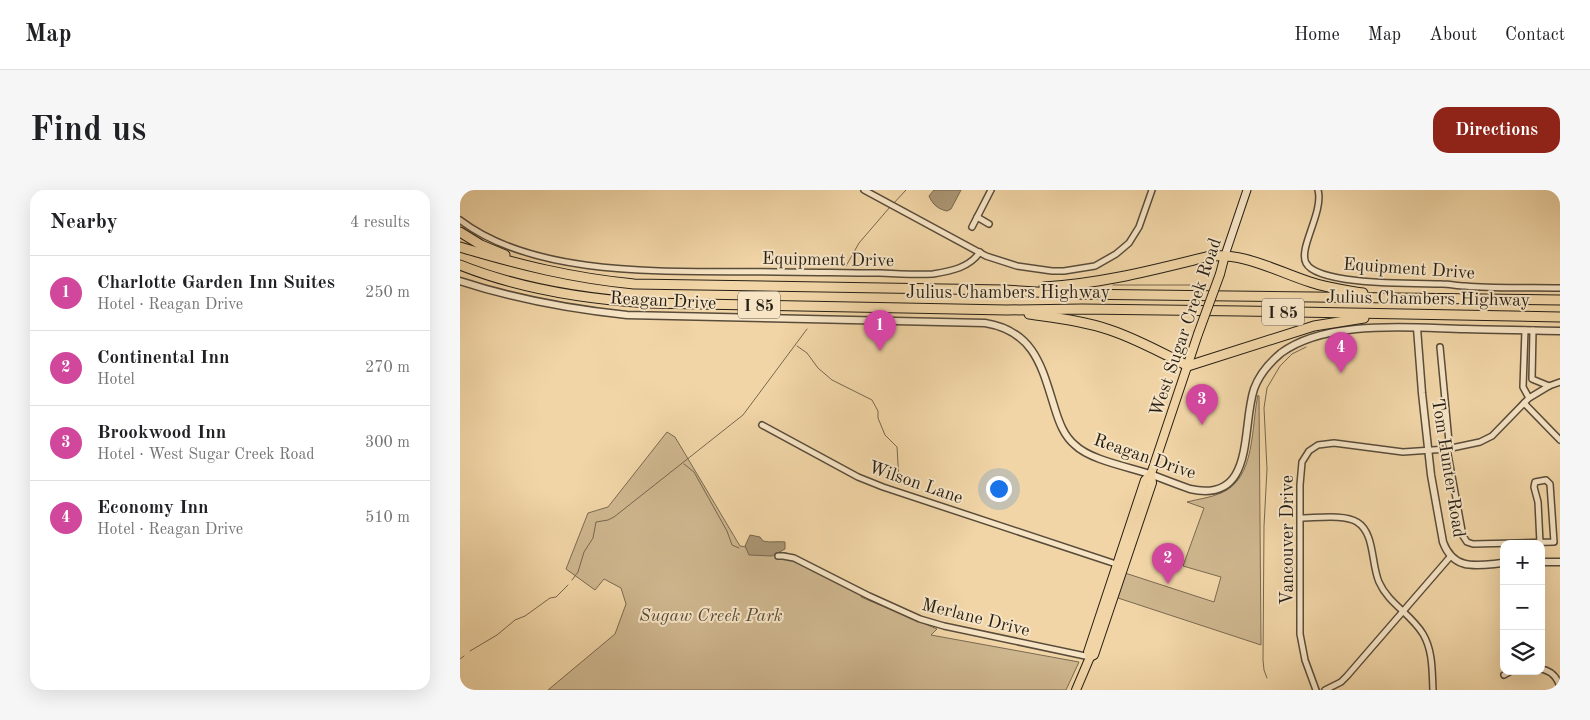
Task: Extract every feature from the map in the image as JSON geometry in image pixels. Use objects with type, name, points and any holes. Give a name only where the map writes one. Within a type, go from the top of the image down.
[{"type":"highway","points":[[460,232],[481,245],[550,272]]},
{"type":"highway","name":"Julius Chambers Highway","points":[[460,247],[550,272],[606,281],[663,285],[1004,290],[1069,294],[1383,296],[1560,300]]},
{"type":"highway","points":[[1004,290],[1079,285],[1211,256],[1225,255],[1236,256],[1312,283],[1383,296]]},
{"type":"highway","name":"Julius Chambers Highway","points":[[460,267],[548,291],[628,302],[663,304],[1560,317]]},
{"type":"highway","points":[[1006,310],[1073,321],[1110,330],[1139,341],[1188,366],[1314,326],[1386,314]]},
{"type":"main road","name":"West Sugar Creek Road","points":[[1076,690],[1090,657],[1088,652],[1121,566],[1145,480],[1151,474],[1247,190]]},
{"type":"street","points":[[864,190],[980,252],[1010,264],[1037,270],[1064,271],[1095,266],[1116,254],[1129,243],[1141,223],[1152,190]]},
{"type":"street","points":[[972,227],[991,190]]},
{"type":"street","name":"Equipment Drive","points":[[1318,190],[1320,197],[1319,206],[1304,256],[1307,265],[1314,271],[1348,279],[1381,283],[1560,288]]},
{"type":"street","points":[[977,218],[989,224]]},
{"type":"street","name":"Equipment Drive","points":[[460,220],[488,238],[509,247],[534,254],[594,266],[658,271],[933,274],[953,271],[967,265],[980,252]]},
{"type":"street","name":"Reagan Drive","points":[[460,281],[493,292],[539,303],[627,316],[985,323],[995,325],[1016,334],[1032,350],[1039,363],[1063,430],[1080,450],[1198,491],[1210,491],[1223,486],[1234,477],[1241,464],[1251,401],[1258,380],[1270,363],[1282,353],[1310,339],[1363,328],[1560,331]]},
{"type":"street","name":"Tom Hunter Road","points":[[1417,328],[1428,451],[1443,542],[1450,557],[1458,562],[1469,565],[1500,563]]},
{"type":"street","points":[[1525,330],[1523,387],[1529,398]]},
{"type":"street","points":[[1533,330],[1532,379],[1549,386]]},
{"type":"street","points":[[1440,347],[1449,442],[1447,449],[1463,536],[1467,542],[1473,544],[1500,544]]},
{"type":"street","name":"Vancouver Drive","points":[[1316,690],[1305,660],[1300,634],[1301,466],[1305,456],[1315,447],[1324,443],[1397,452],[1447,449],[1480,442],[1492,436],[1529,398],[1560,382]]},
{"type":"street","points":[[1524,403],[1560,440]]},
{"type":"street","name":"Wilson Lane","points":[[762,425],[858,477],[883,487],[1121,566]]},
{"type":"street","points":[[1546,480],[1550,484],[1554,542],[1540,543],[1538,502],[1534,487],[1535,482],[1546,480]]},
{"type":"street","points":[[1301,518],[1344,518],[1356,521],[1365,529],[1380,584],[1390,599],[1419,627],[1427,642],[1433,690]]},
{"type":"street","name":"Merlane Drive","points":[[778,556],[794,558],[903,612],[936,624],[1090,657]]},
{"type":"street","points":[[1325,690],[1341,682],[1347,676],[1450,557]]},
{"type":"street","points":[[1545,562],[1560,562]]},
{"type":"street","points":[[1545,670],[1554,675],[1560,688]]},
{"type":"green space","points":[[1258,395],[1261,645],[1118,598],[1125,573],[1214,602],[1221,577],[1183,566],[1204,508],[1187,502],[1221,493],[1232,486],[1241,476],[1250,450]]},
{"type":"green space","name":"Sugaw Creek Park","points":[[667,432],[675,437],[740,546],[786,553],[864,590],[861,597],[937,629],[931,635],[1079,662],[1066,690],[548,690],[615,634],[626,604],[621,588],[604,579],[595,590],[566,569],[588,513],[608,507]]},
{"type":"shaded area","points":[[934,190],[961,190],[951,209],[947,211],[936,206],[929,196]]},
{"type":"shaded area","points":[[750,535],[760,537],[763,541],[785,542],[785,549],[772,556],[749,555],[745,546]]},
{"type":"waterway","points":[[893,204],[906,190]]},
{"type":"waterway","points":[[846,266],[859,243],[890,207]]},
{"type":"waterway","points":[[1113,285],[1193,285]]},
{"type":"waterway","points":[[572,580],[578,572],[584,552],[593,538],[596,522],[614,517],[743,415],[807,329]]},
{"type":"waterway","points":[[797,346],[807,353],[818,368],[832,380],[872,400],[878,411],[878,418],[885,435],[897,447],[899,481]]},
{"type":"waterway","points":[[1267,678],[1263,660],[1264,526],[1267,469],[1264,408],[1267,388],[1280,366],[1292,354],[1306,347]]},
{"type":"waterway","points":[[684,464],[694,472],[727,531],[732,545],[739,548]]},
{"type":"waterway","points":[[470,651],[497,635],[515,620],[525,616],[550,598],[556,597],[568,585]]},
{"type":"waterway","points":[[460,659],[464,656]]},
{"type":"place","name":"Charlotte Garden Inn Suites","points":[[880,351]]},
{"type":"place","name":"Economy Inn","points":[[1341,373]]},
{"type":"place","name":"Brookwood Inn","points":[[1202,425]]},
{"type":"place","name":"Continental Inn","points":[[1168,584]]}]
